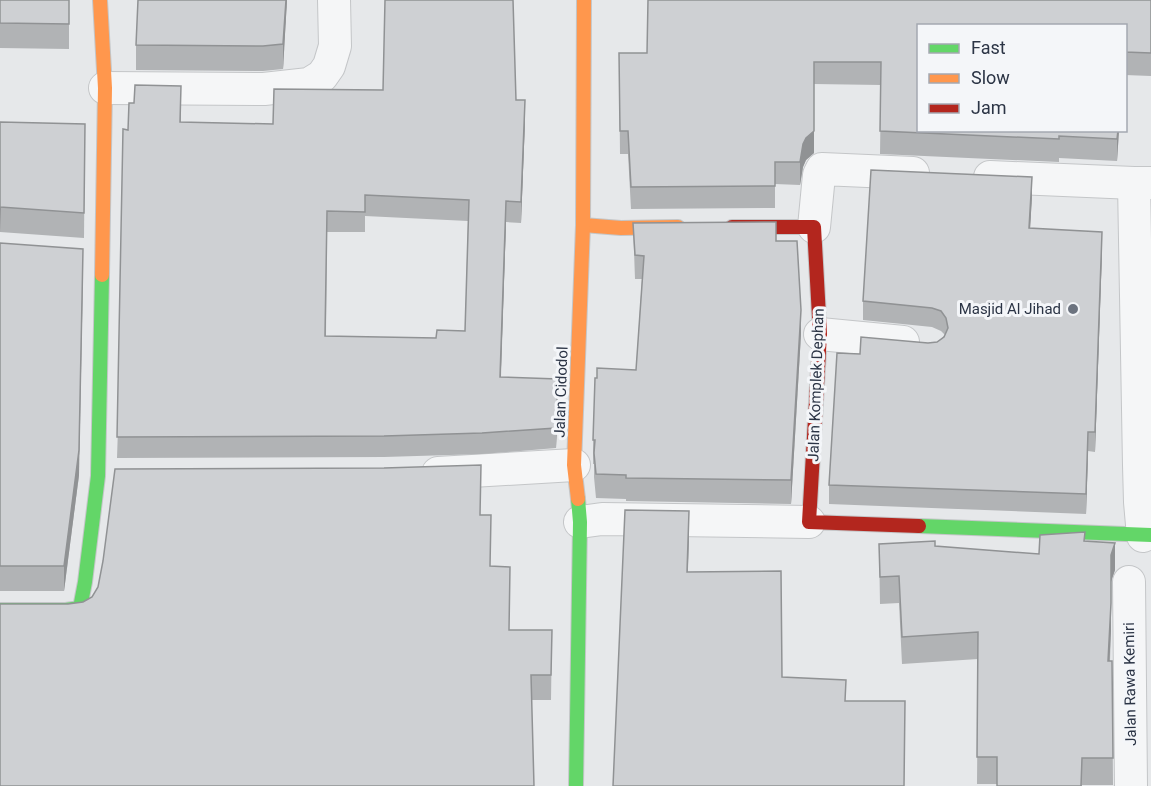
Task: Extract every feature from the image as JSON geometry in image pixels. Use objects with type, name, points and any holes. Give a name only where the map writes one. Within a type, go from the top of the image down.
[{"type":"street","points":[[0,610],[80,608],[110,476],[91,256],[105,88],[100,0]]},
{"type":"street","points":[[105,88],[264,89],[309,84],[322,76],[329,66],[335,46],[334,0]]},
{"type":"street","name":"Jalan Cidodol","points":[[576,786],[580,522],[574,465],[584,225],[584,0]]},
{"type":"street","points":[[580,522],[602,519],[809,522],[1147,536],[1140,502],[1138,465],[1142,183],[822,169],[819,175],[814,227],[723,227]]},
{"type":"street","points":[[584,225],[621,228],[689,227]]},
{"type":"street","name":"Jalan Komplek Dephan","points":[[809,522],[820,334],[814,227]]},
{"type":"street","points":[[820,334],[930,345]]},
{"type":"street","points":[[406,475],[574,465]]},
{"type":"street","name":"Jalan Rawa Kemiri","points":[[1129,582],[1131,786]]},
{"type":"building","points":[[0,0],[69,0],[69,24],[0,23]]},
{"type":"building","points":[[138,0],[286,0],[283,44],[263,46],[136,45]]},
{"type":"building","points":[[385,0],[513,0],[516,100],[525,100],[521,202],[506,201],[500,377],[558,379],[556,428],[384,436],[117,437],[123,129],[128,130],[129,103],[134,103],[135,85],[181,86],[180,122],[273,124],[274,89],[383,90]],"holes":[[[365,195],[469,200],[465,331],[437,330],[436,338],[325,336],[327,211],[365,212]]]},
{"type":"building","points":[[648,0],[1151,0],[1151,53],[1127,52],[1127,24],[917,24],[917,132],[1118,132],[1117,139],[1059,136],[1059,139],[880,131],[881,62],[814,62],[814,131],[803,144],[800,162],[775,162],[775,186],[631,187],[628,131],[620,131],[619,53],[647,53]]},
{"type":"building","points":[[0,122],[85,124],[84,213],[0,207]]},
{"type":"building","points":[[871,170],[1032,177],[1029,228],[1102,232],[1095,432],[1088,432],[1086,494],[829,485],[837,353],[860,354],[861,337],[937,342],[944,337],[948,328],[946,318],[941,311],[932,308],[863,301]]},
{"type":"building","points":[[776,222],[776,241],[797,241],[801,310],[791,480],[626,478],[626,475],[596,474],[595,440],[593,440],[597,368],[636,370],[644,256],[635,255],[633,223]]},
{"type":"building","points":[[0,243],[83,249],[79,450],[64,566],[0,566]]},
{"type":"building","points":[[481,465],[480,515],[491,515],[490,566],[510,567],[509,630],[552,630],[551,675],[531,675],[534,786],[0,786],[0,604],[68,604],[83,602],[92,597],[98,587],[103,561],[115,469],[384,468]]},
{"type":"building","points":[[625,510],[689,511],[687,572],[781,571],[782,677],[846,680],[845,701],[905,701],[904,786],[613,786]]},
{"type":"building","points":[[1085,532],[1084,541],[1115,543],[1111,555],[1108,661],[1112,661],[1113,758],[1082,758],[1081,786],[997,786],[997,757],[977,757],[978,632],[902,637],[899,576],[880,577],[879,544],[935,541],[935,546],[1039,554],[1040,535]]},
{"type":"traffic: fast","points":[[0,610],[80,608],[98,476],[102,275]]},
{"type":"traffic: fast","points":[[576,786],[580,522],[578,499]]},
{"type":"traffic: fast","points":[[919,526],[1151,535]]},
{"type":"traffic: slow","points":[[100,0],[105,88],[102,275]]},
{"type":"traffic: slow","points":[[578,499],[574,465],[583,225],[584,0]]},
{"type":"traffic: slow","points":[[583,225],[621,228],[678,227]]},
{"type":"traffic: jam","points":[[732,227],[814,227],[820,334],[809,522],[919,526]]},
{"type":"place","name":"Masjid Al Jihad","points":[[1073,309]]}]
